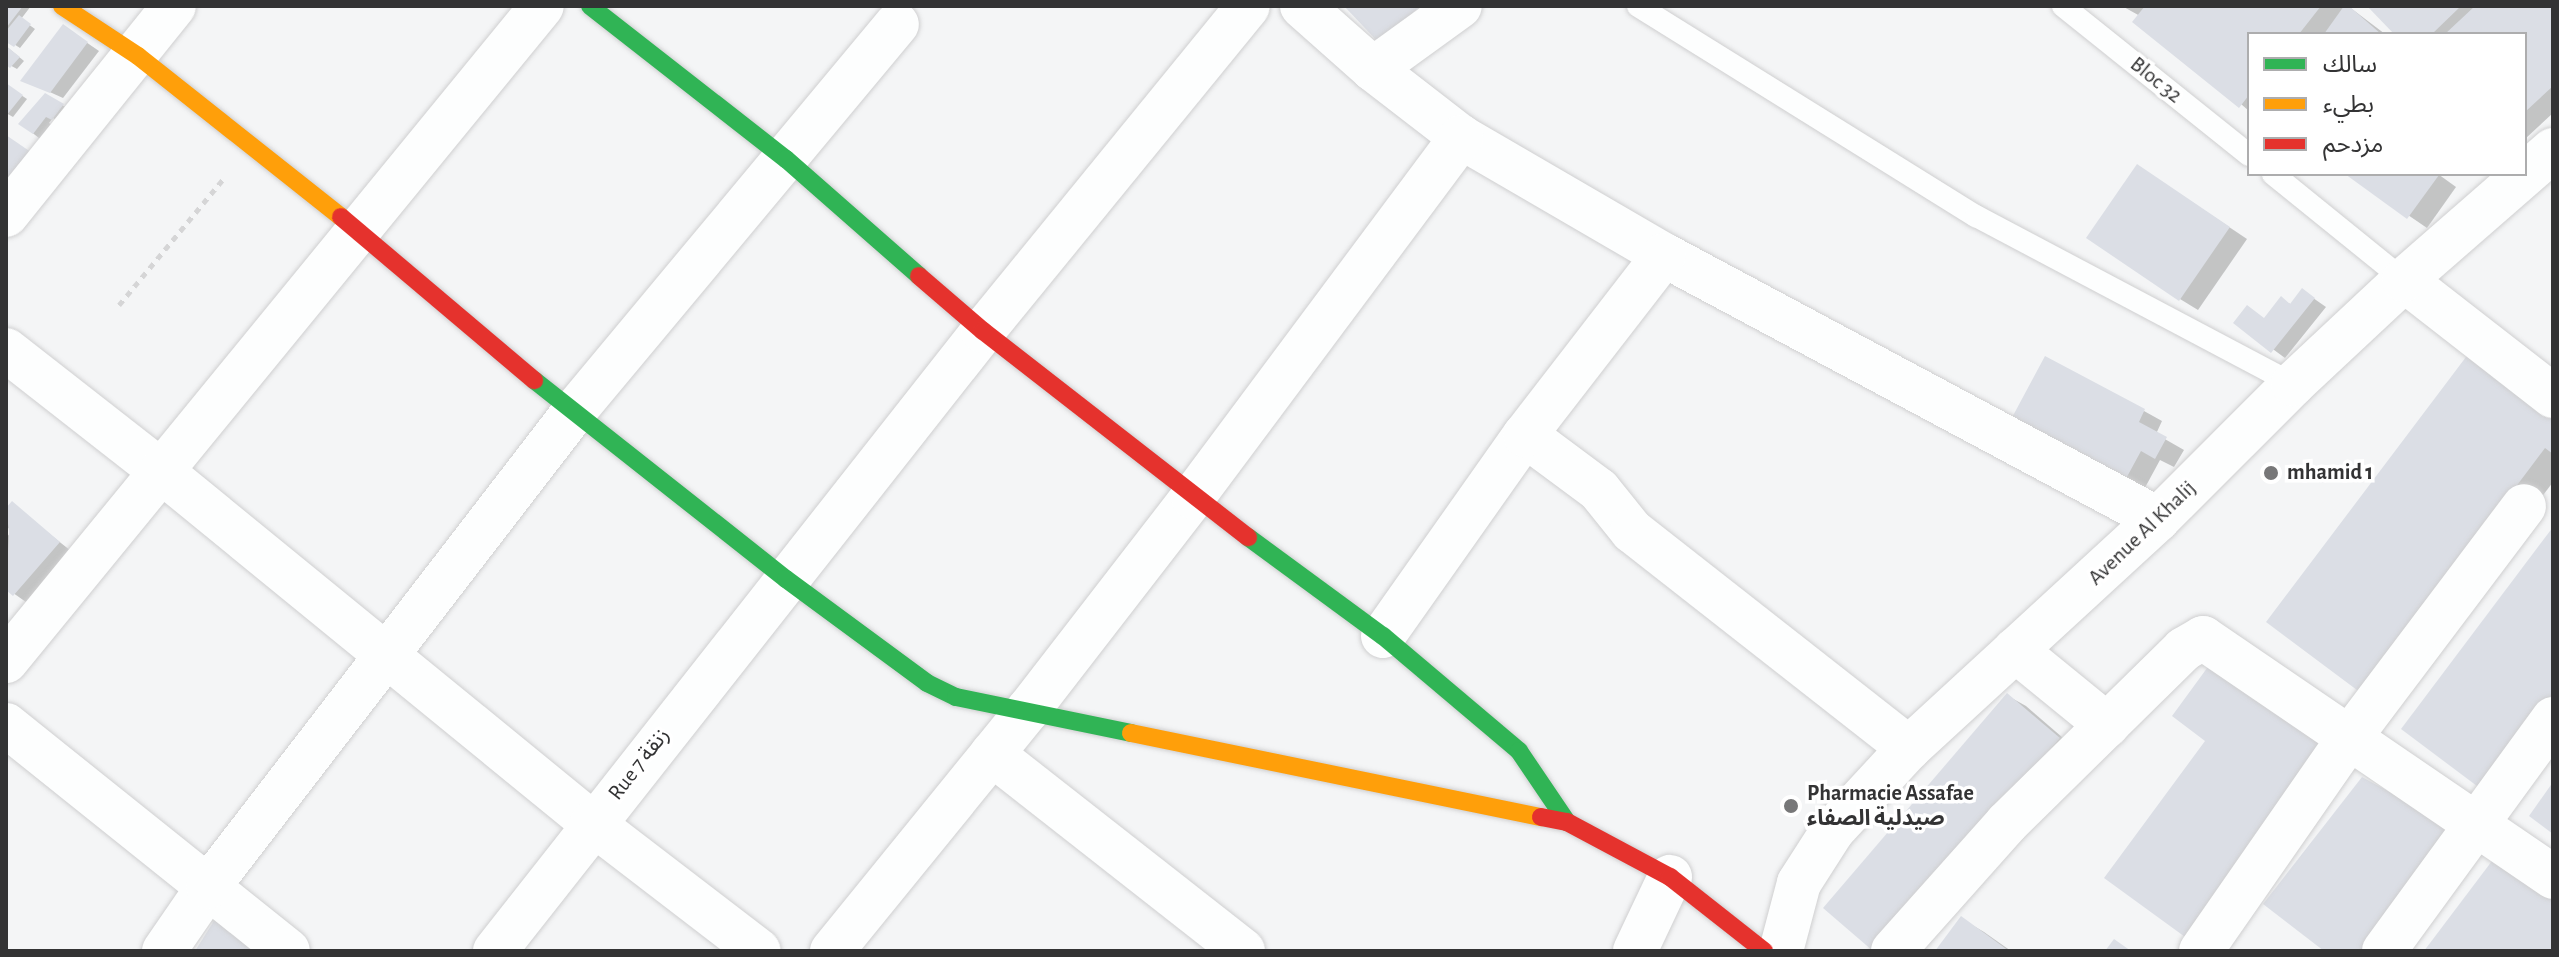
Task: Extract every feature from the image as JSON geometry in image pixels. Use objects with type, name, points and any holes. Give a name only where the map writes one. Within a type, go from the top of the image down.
[{"type":"street","points":[[62,6],[138,56],[358,231],[573,413],[786,579],[927,683],[956,697],[1029,709],[1567,822],[1670,877],[1764,951]]},
{"type":"street","points":[[6,215],[138,56],[174,6]]},
{"type":"street","points":[[6,661],[542,6]]},
{"type":"street","points":[[590,6],[786,159],[983,331],[1193,497],[1383,636],[1519,751],[1567,822]]},
{"type":"street","name":"Rue 7 زنقة","points":[[495,951],[592,823],[983,331],[1248,6]]},
{"type":"street","points":[[1302,6],[1373,69],[1461,137],[1664,255],[2158,519]]},
{"type":"street","points":[[1373,69],[1460,6]]},
{"type":"street","points":[[164,951],[208,887],[573,413],[897,24]]},
{"type":"street","points":[[832,951],[1029,709],[1193,497],[1461,137]]},
{"type":"street","name":"Avenue Al Khalij","points":[[2527,173],[2553,150]]},
{"type":"street","name":"Avenue Al Khalij","points":[[1781,951],[1799,883],[1833,830],[1909,748],[2158,519],[2293,384],[2404,280],[2523,176]]},
{"type":"street","points":[[1383,636],[1525,435],[1664,255]]},
{"type":"street","points":[[2404,280],[2553,396]]},
{"type":"street","points":[[6,350],[161,471],[384,657],[759,951]]},
{"type":"street","points":[[1525,435],[1599,490],[1632,531],[1909,748]]},
{"type":"street","points":[[2201,951],[2350,737],[2524,506]]},
{"type":"street","points":[[1893,951],[2007,823],[2184,649],[2203,638],[2553,877]]},
{"type":"street","points":[[2015,650],[2107,725]]},
{"type":"street","points":[[2384,951],[2553,719]]},
{"type":"street","points":[[6,725],[288,951]]},
{"type":"street","points":[[992,754],[1243,951]]},
{"type":"street","points":[[1635,951],[1670,877]]},
{"type":"lane","points":[[1638,6],[1976,216],[2293,384]]},
{"type":"lane","name":"Bloc 32","points":[[2063,6],[2247,153]]},
{"type":"lane","points":[[2275,176],[2404,280]]},
{"type":"path","points":[[119,305],[250,146]]},
{"type":"building","points":[[8,6],[23,6],[6,28],[6,9]]},
{"type":"building","points":[[1344,6],[1420,6],[1380,44]]},
{"type":"building","points":[[2145,6],[2321,6],[2301,32],[2247,32],[2247,98],[2239,108],[2132,22]]},
{"type":"building","points":[[2344,6],[2349,6],[2379,32],[2325,32]]},
{"type":"building","points":[[2367,6],[2461,6],[2434,32],[2392,32]]},
{"type":"building","points":[[2475,6],[2553,6],[2553,86],[2527,110],[2527,32],[2447,32]]},
{"type":"building","points":[[19,15],[31,24],[14,47],[6,42],[6,31]]},
{"type":"building","points":[[63,24],[88,42],[50,93],[20,81]]},
{"type":"building","points":[[6,46],[20,57],[10,68],[6,65]]},
{"type":"building","points":[[6,83],[23,95],[6,116]]},
{"type":"building","points":[[45,93],[64,104],[52,120],[46,117],[33,134],[18,124]]},
{"type":"building","points":[[6,135],[41,159],[6,187]]},
{"type":"building","points":[[2137,164],[2230,227],[2179,301],[2086,238]]},
{"type":"building","points":[[2348,176],[2438,176],[2407,219]]},
{"type":"building","points":[[2302,288],[2315,298],[2271,353],[2233,323],[2247,305],[2264,318],[2281,296],[2290,304]]},
{"type":"building","points":[[2472,349],[2553,410],[2553,454],[2545,448],[2361,693],[2266,622]]},
{"type":"building","points":[[2045,356],[2145,409],[2139,422],[2167,437],[2155,459],[2141,451],[2122,486],[2008,425]]},
{"type":"building","points":[[12,501],[60,542],[13,596],[6,590],[9,532],[6,508]]},
{"type":"building","points":[[2553,527],[2553,693],[2481,789],[2401,729]]},
{"type":"building","points":[[2221,649],[2342,737],[2192,942],[2104,878],[2205,741],[2172,716]]},
{"type":"building","points":[[2007,693],[2060,738],[1877,951],[1873,951],[1823,908]]},
{"type":"building","points":[[2362,777],[2450,825],[2361,951],[2324,951],[2263,904]]},
{"type":"building","points":[[2553,782],[2553,834],[2529,816]]},
{"type":"building","points":[[2498,853],[2553,895],[2553,951],[2424,951]]},
{"type":"building","points":[[217,916],[271,951],[195,951]]},
{"type":"building","points":[[1961,916],[2009,951],[1935,951]]},
{"type":"building","points":[[2114,939],[2131,951],[2105,951]]},
{"type":"traffic: fast","points":[[590,6],[786,159],[919,276]]},
{"type":"traffic: fast","points":[[534,380],[786,579],[927,683],[956,697],[1131,733]]},
{"type":"traffic: fast","points":[[1248,537],[1383,636],[1519,751],[1567,822]]},
{"type":"traffic: slow","points":[[62,6],[138,56],[341,217]]},
{"type":"traffic: slow","points":[[1131,733],[1541,817]]},
{"type":"traffic: jam","points":[[341,217],[534,380]]},
{"type":"traffic: jam","points":[[919,276],[983,331],[1248,537]]},
{"type":"traffic: jam","points":[[1541,817],[1567,822],[1670,877],[1764,951]]},
{"type":"place","name":"mhamid 1","points":[[2271,473]]},
{"type":"place","name":"Pharmacie Assafae صيدلية الصفاء","points":[[1791,806]]}]
